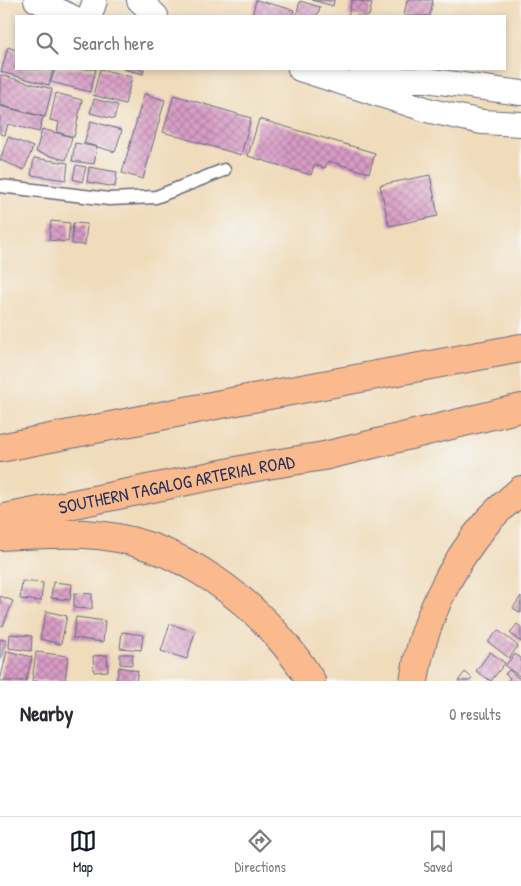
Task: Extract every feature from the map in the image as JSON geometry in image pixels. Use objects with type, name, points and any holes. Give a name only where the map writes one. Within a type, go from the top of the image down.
[{"type":"highway","points":[[0,448],[521,348]]},
{"type":"highway","name":"SOUTHERN TAGALOG ARTERIAL ROAD","points":[[0,519],[354,449],[521,408]]},
{"type":"highway","points":[[414,681],[426,630],[458,559],[488,520],[521,490]]},
{"type":"highway","points":[[0,536],[85,534],[104,537],[132,542],[199,570],[229,589],[253,609],[282,639],[311,681]]},
{"type":"street","points":[[36,0],[68,15]]},
{"type":"street","points":[[90,15],[95,0]]},
{"type":"street","points":[[139,0],[155,15]]},
{"type":"street","points":[[304,70],[340,80],[431,111],[482,122],[521,124]]},
{"type":"street","points":[[340,80],[426,80],[521,93]]},
{"type":"lane","points":[[0,186],[109,199],[156,197],[224,170]]},
{"type":"building","points":[[256,0],[294,10],[292,15],[252,15]]},
{"type":"building","points":[[312,0],[334,0],[333,6]]},
{"type":"building","points":[[352,0],[372,3],[369,15],[348,15]]},
{"type":"building","points":[[407,0],[433,0],[430,15],[404,15]]},
{"type":"building","points":[[300,1],[320,7],[317,15],[296,15]]},
{"type":"building","points":[[8,47],[15,50],[15,70],[53,70],[49,85],[1,72]]},
{"type":"building","points":[[55,70],[96,70],[90,92],[51,82]]},
{"type":"building","points":[[100,70],[132,77],[125,104],[93,95]]},
{"type":"building","points":[[127,70],[144,70],[143,74]]},
{"type":"building","points":[[0,75],[52,89],[45,117],[0,105]]},
{"type":"building","points":[[56,93],[82,100],[74,137],[57,132],[59,122],[50,120]]},
{"type":"building","points":[[144,94],[165,100],[143,179],[122,173]]},
{"type":"building","points":[[174,95],[251,118],[241,155],[163,132]]},
{"type":"building","points":[[94,99],[118,105],[114,119],[90,113]]},
{"type":"building","points":[[0,106],[43,117],[39,132],[8,124],[5,135],[0,134]]},
{"type":"building","points":[[259,119],[375,153],[369,173],[328,161],[325,168],[314,165],[311,175],[248,156]]},
{"type":"building","points":[[91,121],[122,130],[115,152],[84,143]]},
{"type":"building","points":[[42,129],[72,137],[66,160],[36,152]]},
{"type":"building","points":[[8,137],[33,147],[24,170],[0,160]]},
{"type":"building","points":[[75,143],[97,147],[94,164],[72,161]]},
{"type":"building","points":[[34,158],[68,163],[66,180],[31,175]]},
{"type":"building","points":[[76,165],[86,167],[82,182],[73,179]]},
{"type":"building","points":[[89,167],[117,172],[115,187],[87,182]]},
{"type":"building","points":[[430,175],[438,216],[389,226],[380,185]]},
{"type":"building","points":[[51,221],[70,223],[68,242],[49,240]]},
{"type":"building","points":[[73,223],[87,224],[85,245],[72,244]]},
{"type":"building","points":[[22,581],[43,583],[41,601],[20,599]]},
{"type":"building","points":[[53,582],[72,584],[70,600],[51,598]]},
{"type":"building","points":[[74,593],[92,594],[92,609],[74,608]]},
{"type":"building","points":[[0,596],[13,601],[3,626],[0,625]]},
{"type":"building","points":[[521,596],[521,613],[513,608]]},
{"type":"building","points":[[46,611],[67,616],[61,644],[40,639]]},
{"type":"building","points":[[76,617],[105,621],[103,642],[73,638]]},
{"type":"building","points":[[170,624],[195,632],[187,659],[161,651]]},
{"type":"building","points":[[517,624],[521,627],[521,642],[510,633]]},
{"type":"building","points":[[498,630],[518,646],[509,658],[488,642]]},
{"type":"building","points":[[122,632],[143,635],[141,650],[120,648]]},
{"type":"building","points":[[10,634],[32,636],[31,651],[9,648]]},
{"type":"building","points":[[0,639],[7,641],[0,661]]},
{"type":"building","points":[[7,651],[32,657],[26,681],[0,681]]},
{"type":"building","points":[[36,652],[68,656],[65,681],[32,681]]},
{"type":"building","points":[[490,652],[505,663],[491,681],[476,671]]},
{"type":"building","points":[[120,654],[133,654],[132,665],[120,664]]},
{"type":"building","points":[[515,654],[521,658],[521,677],[505,666]]},
{"type":"building","points":[[107,655],[108,671],[94,672],[93,656]]},
{"type":"building","points":[[119,667],[138,671],[136,681],[116,681]]},
{"type":"building","points":[[509,670],[520,679],[519,681],[507,681],[510,678],[505,674]]},
{"type":"building","points":[[465,672],[472,678],[470,681],[458,681]]}]
